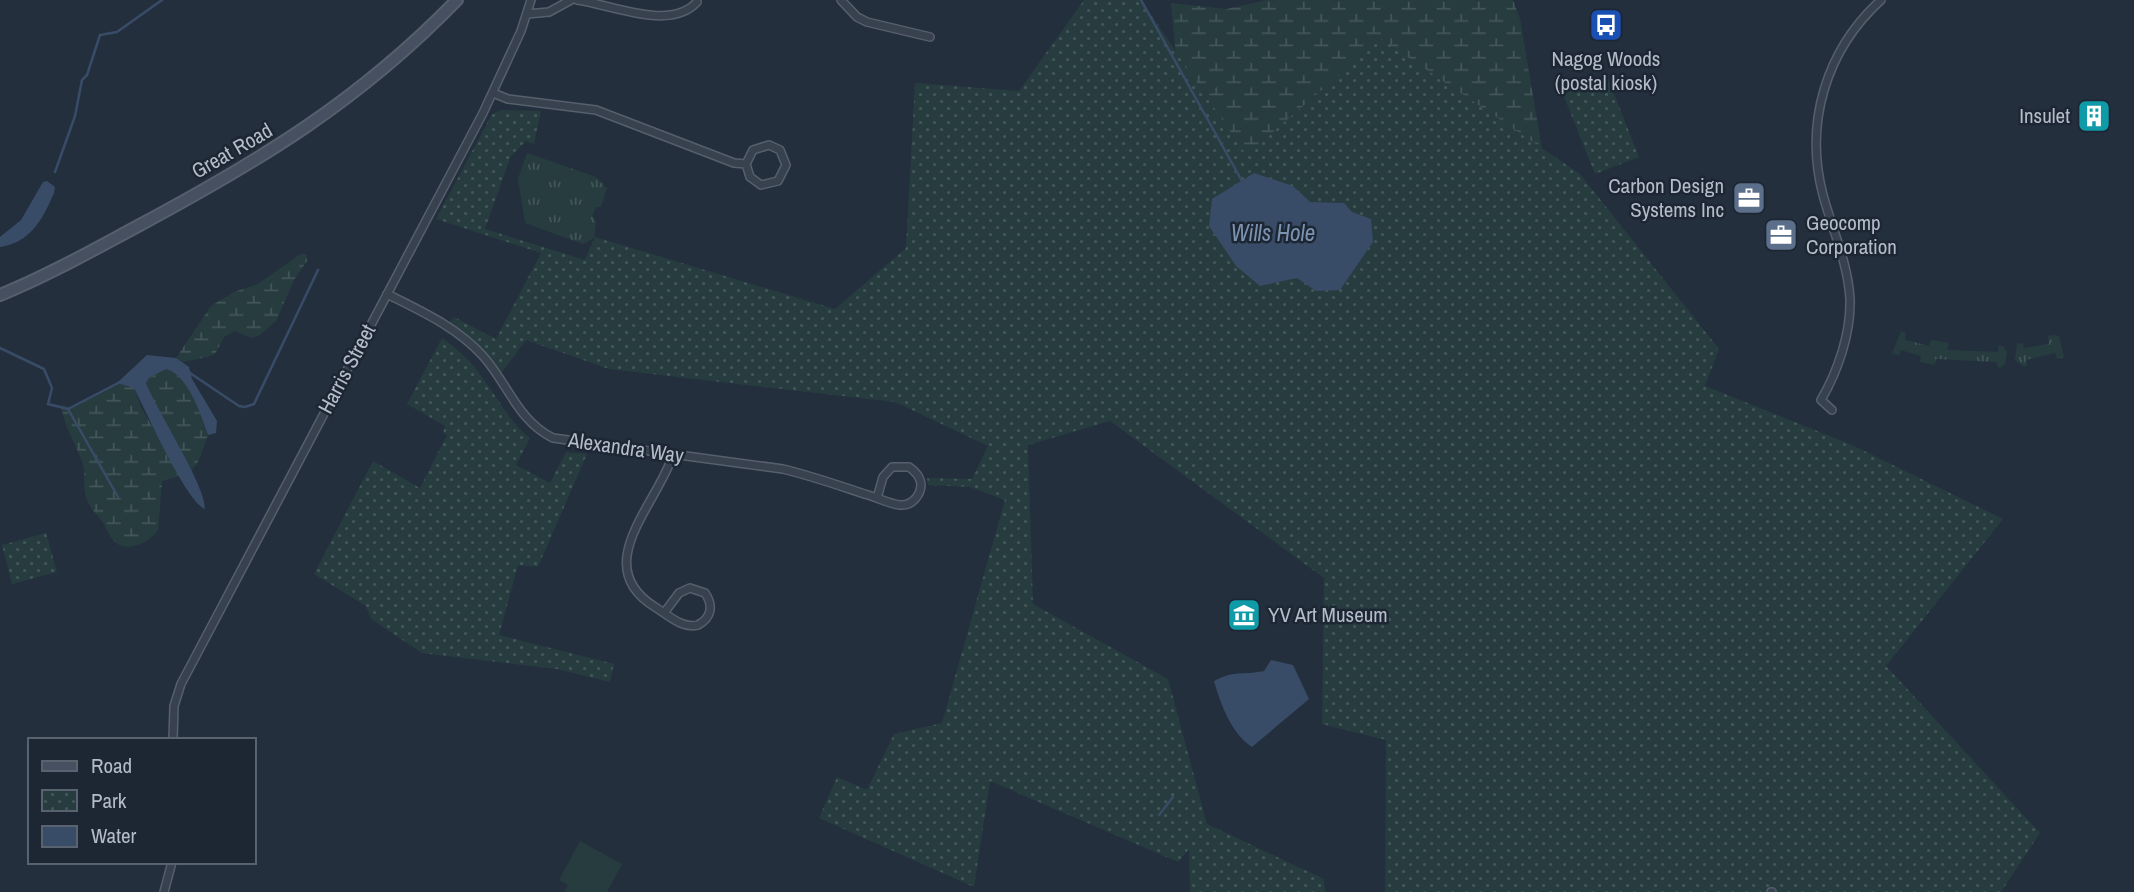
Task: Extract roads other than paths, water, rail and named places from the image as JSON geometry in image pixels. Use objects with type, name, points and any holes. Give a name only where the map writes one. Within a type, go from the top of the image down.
[{"type":"main road","name":"Great Road","points":[[0,295],[170,209],[312,125],[364,87],[457,0]]},
{"type":"street","name":"Harris Street","points":[[173,738],[174,706],[181,684],[493,93],[531,0]]},
{"type":"street","points":[[527,13],[549,12],[571,0]]},
{"type":"street","points":[[577,0],[615,10],[663,15],[678,15],[696,2]]},
{"type":"street","points":[[841,0],[862,20],[930,37]]},
{"type":"street","points":[[1832,410],[1821,400],[1830,385],[1847,334],[1850,300],[1846,270],[1820,181],[1817,122],[1824,86],[1840,50],[1861,20],[1881,0]]},
{"type":"street","points":[[493,93],[508,100],[596,110],[725,159],[746,164]]},
{"type":"street","points":[[765,145],[780,150],[786,165],[778,181],[766,185],[750,177],[746,164],[750,153],[765,145]]},
{"type":"street","name":"Alexandra Way","points":[[387,294],[437,320],[466,340],[489,364],[526,419],[543,433],[581,443],[783,469],[877,498],[900,505],[912,502],[921,487],[918,475],[909,467],[892,467],[883,477],[877,498]]},
{"type":"street","points":[[664,613],[678,593],[690,588],[705,593],[711,605],[708,617],[694,627],[682,624],[664,613],[631,588],[624,562],[629,543],[660,486],[673,455]]},
{"type":"street","points":[[164,892],[171,864]]},
{"type":"water","name":"Wills Hole","points":[[1254,173],[1293,186],[1310,202],[1344,203],[1352,212],[1371,219],[1373,242],[1340,290],[1316,291],[1297,278],[1260,286],[1236,266],[1209,226],[1212,199]]},
{"type":"water","points":[[47,181],[55,187],[54,193],[40,220],[20,241],[0,247],[0,237],[21,220],[43,182]]},
{"type":"water","points":[[147,355],[176,358],[189,367],[192,379],[217,421],[216,433],[208,435],[193,397],[174,373],[166,369],[149,378],[146,383],[190,466],[205,509],[187,490],[177,473],[134,388],[117,383]]},
{"type":"water","points":[[1271,660],[1293,665],[1309,699],[1252,747],[1233,726],[1214,681],[1234,674],[1264,671]]},
{"type":"waterway","points":[[55,172],[75,116],[82,80],[87,75],[100,35],[117,32],[162,0]]},
{"type":"waterway","points":[[1141,0],[1242,181]]},
{"type":"waterway","points":[[187,371],[239,406],[254,404],[318,270]]},
{"type":"waterway","points":[[0,348],[44,369],[52,388],[48,404],[68,409],[118,497]]},
{"type":"waterway","points":[[68,409],[120,382]]},
{"type":"waterway","points":[[1159,815],[1173,797]]},
{"type":"place","name":"Nagog Woods (postal kiosk)","points":[[1606,25]]},
{"type":"place","name":"Insulet","points":[[2094,116]]},
{"type":"place","name":"Carbon Design Systems Inc","points":[[1749,198]]},
{"type":"place","name":"Geocomp Corporation","points":[[1781,235]]},
{"type":"place","name":"YV Art Museum","points":[[1244,615]]}]
